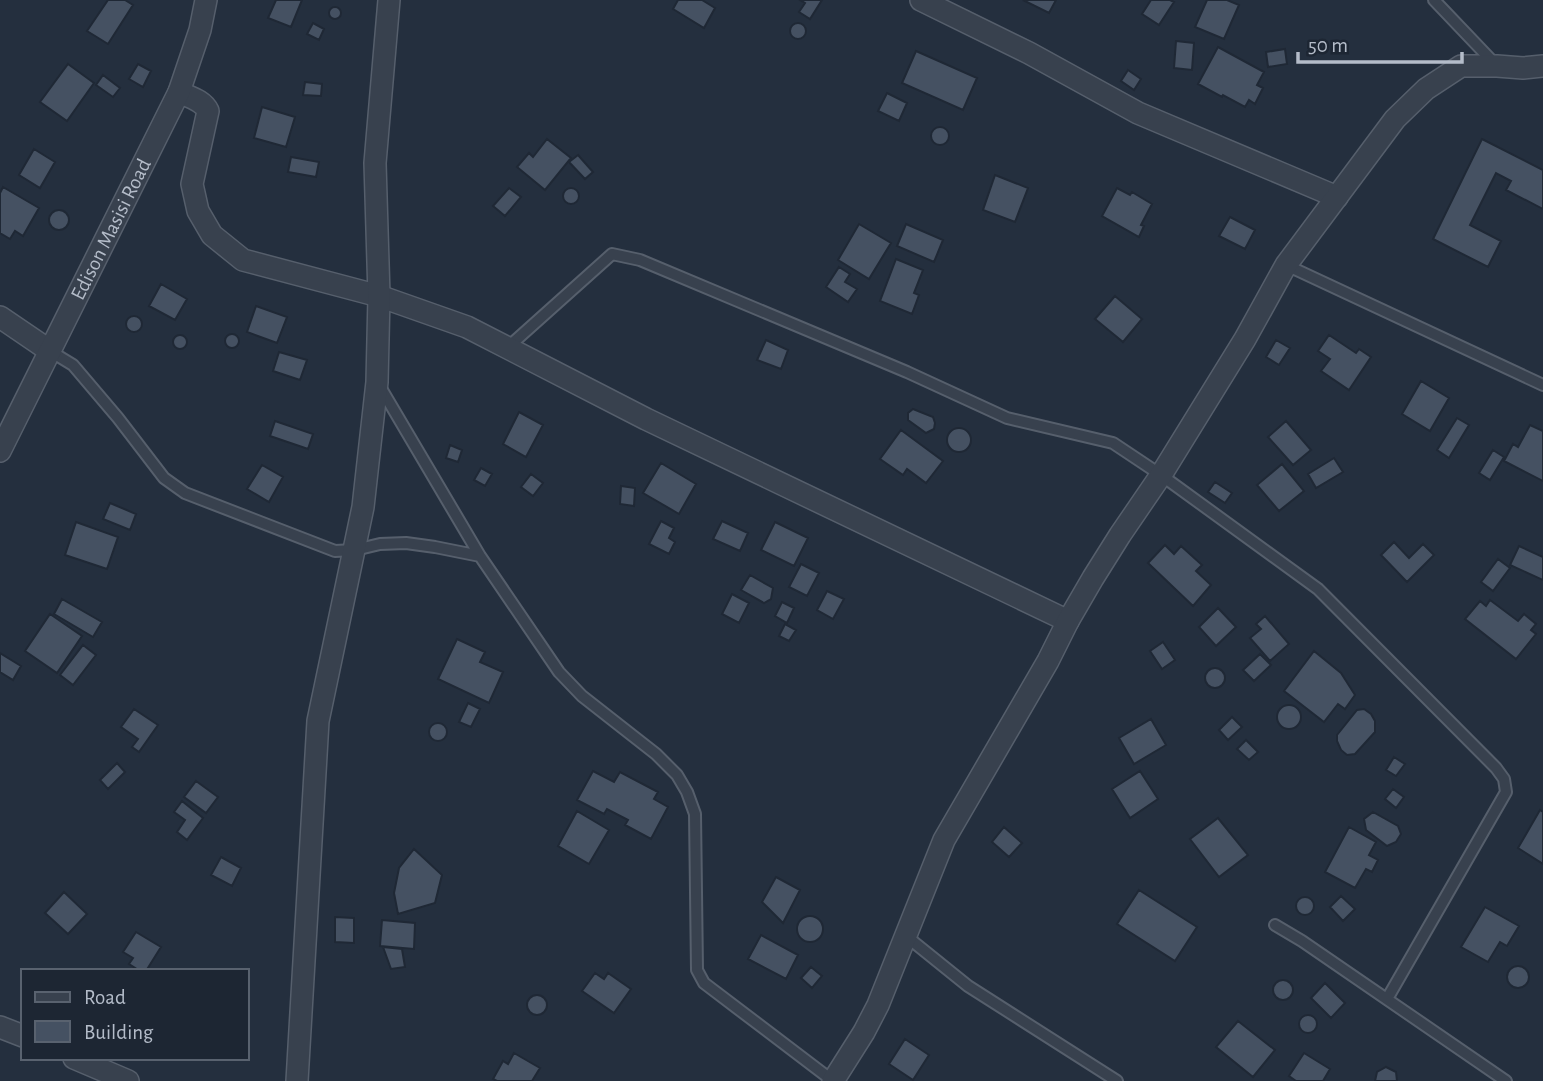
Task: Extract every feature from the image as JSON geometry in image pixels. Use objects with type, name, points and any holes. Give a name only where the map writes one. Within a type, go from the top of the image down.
[{"type":"street","name":"Edison Masisi Road","points":[[0,451],[179,92],[200,30],[206,0]]},
{"type":"street","points":[[297,1081],[318,721],[363,508],[377,382],[379,296],[375,163],[389,0]]},
{"type":"street","points":[[920,0],[1029,52],[1138,113],[1337,197]]},
{"type":"street","points":[[833,1081],[878,1004],[944,840],[1048,661],[1068,621],[1245,339],[1286,265],[1395,119],[1426,89],[1461,66],[1522,68],[1543,65]]},
{"type":"street","points":[[179,92],[201,102],[208,111],[192,184],[198,211],[212,235],[243,260],[379,296],[467,327],[646,419],[1068,621]]},
{"type":"street","points":[[0,317],[50,351]]},
{"type":"street","points":[[0,1027],[21,1035]]},
{"type":"street","points":[[79,1060],[128,1081]]},
{"type":"lane","points":[[1434,0],[1497,66]]},
{"type":"lane","points":[[507,348],[612,254],[640,260],[907,372],[1007,418],[1113,443],[1318,589],[1504,779],[1506,792],[1387,999]]},
{"type":"lane","points":[[1286,265],[1543,385]]},
{"type":"lane","points":[[50,351],[73,365],[164,478],[185,493],[335,551],[407,543],[480,556]]},
{"type":"lane","points":[[377,382],[480,556],[559,673],[571,687],[656,754],[677,775],[687,792],[695,814],[697,970],[704,983],[833,1081]]},
{"type":"lane","points":[[1275,925],[1506,1081]]},
{"type":"lane","points":[[906,936],[968,986],[1117,1081]]},
{"type":"building","points":[[108,0],[125,0],[133,5],[108,44],[87,31]]},
{"type":"building","points":[[276,0],[302,0],[291,27],[268,18]]},
{"type":"building","points":[[678,0],[702,0],[715,8],[704,28],[673,9]]},
{"type":"building","points":[[800,0],[822,0],[810,19],[799,12],[805,3]]},
{"type":"building","points":[[1023,0],[1056,0],[1049,13]]},
{"type":"building","points":[[1151,0],[1174,2],[1159,25],[1142,14]]},
{"type":"building","points":[[1207,0],[1227,0],[1239,5],[1224,39],[1195,27]]},
{"type":"building","points":[[335,7],[341,13],[335,19],[329,13]]},
{"type":"building","points":[[313,23],[324,29],[319,40],[307,34]]},
{"type":"building","points":[[795,23],[801,23],[806,31],[804,37],[795,39],[790,34],[790,28]]},
{"type":"building","points":[[1176,41],[1194,43],[1192,70],[1174,68]]},
{"type":"building","points":[[1218,47],[1264,72],[1257,85],[1263,88],[1255,104],[1249,100],[1245,107],[1198,84]]},
{"type":"building","points":[[1285,49],[1287,64],[1268,67],[1266,52]]},
{"type":"building","points":[[916,51],[977,78],[963,110],[902,83]]},
{"type":"building","points":[[68,64],[94,83],[67,121],[40,102]]},
{"type":"building","points":[[138,64],[151,71],[143,87],[129,79]]},
{"type":"building","points":[[1128,70],[1141,79],[1134,90],[1121,81]]},
{"type":"building","points":[[103,75],[120,88],[113,97],[96,85]]},
{"type":"building","points":[[305,82],[322,84],[321,96],[303,95]]},
{"type":"building","points":[[887,93],[907,103],[899,121],[878,111]]},
{"type":"building","points":[[262,107],[295,117],[286,147],[254,138]]},
{"type":"building","points":[[940,127],[946,130],[949,136],[946,142],[940,145],[934,142],[931,136],[934,130]]},
{"type":"building","points":[[547,139],[571,158],[545,190],[517,167],[529,153],[533,157]]},
{"type":"building","points":[[1482,139],[1543,170],[1543,209],[1506,190],[1511,181],[1496,173],[1470,225],[1501,241],[1488,267],[1433,239]]},
{"type":"building","points":[[34,149],[55,162],[40,188],[19,175]]},
{"type":"building","points":[[578,155],[593,172],[585,179],[569,162]]},
{"type":"building","points":[[291,157],[319,162],[316,177],[288,172]]},
{"type":"building","points":[[995,175],[1028,188],[1015,222],[983,210]]},
{"type":"building","points":[[3,187],[39,208],[23,236],[15,231],[10,239],[0,233],[0,193]]},
{"type":"building","points":[[509,188],[521,197],[505,216],[493,206]]},
{"type":"building","points":[[571,188],[577,190],[577,202],[571,204],[565,202],[563,196],[565,190]]},
{"type":"building","points":[[1117,188],[1130,195],[1132,192],[1152,204],[1141,225],[1144,226],[1139,237],[1102,216]]},
{"type":"building","points":[[55,210],[63,210],[69,220],[63,230],[55,230],[49,224],[49,216]]},
{"type":"building","points":[[1230,217],[1255,230],[1245,249],[1219,236]]},
{"type":"building","points":[[859,224],[891,243],[869,279],[838,260]]},
{"type":"building","points":[[906,224],[943,240],[934,262],[897,246]]},
{"type":"building","points":[[896,259],[923,270],[914,293],[919,295],[912,314],[880,301]]},
{"type":"building","points":[[839,267],[850,274],[845,282],[857,289],[848,302],[826,287]]},
{"type":"building","points":[[161,284],[187,299],[175,320],[149,306]]},
{"type":"building","points":[[1115,296],[1142,319],[1123,342],[1095,319]]},
{"type":"building","points":[[256,306],[287,317],[277,343],[247,332]]},
{"type":"building","points":[[131,316],[137,316],[142,324],[140,330],[131,332],[126,327],[126,321]]},
{"type":"building","points":[[232,334],[237,336],[237,346],[232,348],[227,346],[225,341],[227,336]]},
{"type":"building","points":[[177,335],[183,335],[187,342],[183,349],[177,349],[173,345],[173,339]]},
{"type":"building","points":[[1329,335],[1356,353],[1359,349],[1371,357],[1349,390],[1321,371],[1330,359],[1318,351]]},
{"type":"building","points":[[766,340],[788,350],[781,369],[757,360]]},
{"type":"building","points":[[1276,340],[1290,348],[1279,365],[1266,357]]},
{"type":"building","points":[[279,352],[307,360],[300,380],[273,371]]},
{"type":"building","points":[[1421,381],[1449,398],[1430,431],[1402,414]]},
{"type":"building","points":[[913,409],[933,417],[934,429],[926,433],[908,420],[908,413]]},
{"type":"building","points":[[519,412],[543,425],[526,457],[503,444]]},
{"type":"building","points":[[1457,418],[1469,425],[1449,458],[1437,450]]},
{"type":"building","points":[[275,421],[313,434],[308,449],[270,436]]},
{"type":"building","points":[[1286,421],[1311,450],[1293,465],[1268,437]]},
{"type":"building","points":[[1530,425],[1543,431],[1543,481],[1504,461],[1513,444],[1518,447]]},
{"type":"building","points":[[959,428],[968,431],[971,440],[968,449],[959,452],[950,449],[947,440],[950,431]]},
{"type":"building","points":[[901,430],[943,461],[926,483],[907,469],[903,475],[880,459]]},
{"type":"building","points":[[450,445],[462,450],[458,462],[446,458]]},
{"type":"building","points":[[1493,450],[1504,457],[1490,480],[1479,473]]},
{"type":"building","points":[[1334,458],[1343,472],[1316,488],[1308,474]]},
{"type":"building","points":[[661,463],[696,484],[679,514],[643,493]]},
{"type":"building","points":[[1282,464],[1304,491],[1279,511],[1257,485]]},
{"type":"building","points":[[262,465],[283,477],[269,502],[247,489]]},
{"type":"building","points":[[481,468],[492,474],[485,486],[474,480]]},
{"type":"building","points":[[531,474],[543,483],[533,496],[521,487]]},
{"type":"building","points":[[1215,482],[1232,493],[1225,503],[1208,492]]},
{"type":"building","points":[[621,486],[635,488],[634,506],[620,504]]},
{"type":"building","points":[[110,503],[136,514],[130,530],[103,519]]},
{"type":"building","points":[[661,521],[674,528],[669,538],[675,542],[669,554],[649,544]]},
{"type":"building","points":[[722,521],[748,533],[740,551],[713,539]]},
{"type":"building","points":[[76,522],[118,537],[107,569],[65,555]]},
{"type":"building","points":[[775,522],[808,538],[794,566],[761,550]]},
{"type":"building","points":[[1394,542],[1409,558],[1423,544],[1434,555],[1407,582],[1381,555]]},
{"type":"building","points":[[1165,545],[1174,554],[1181,546],[1202,565],[1196,571],[1211,585],[1193,606],[1148,563]]},
{"type":"building","points":[[1519,546],[1543,557],[1543,580],[1510,565]]},
{"type":"building","points":[[1498,559],[1510,568],[1493,591],[1481,582]]},
{"type":"building","points":[[801,564],[819,573],[807,596],[789,587]]},
{"type":"building","points":[[750,575],[773,588],[771,599],[764,603],[741,590]]},
{"type":"building","points":[[827,591],[844,599],[833,619],[817,610]]},
{"type":"building","points":[[732,594],[749,603],[739,623],[722,614]]},
{"type":"building","points":[[62,599],[102,622],[93,637],[54,614]]},
{"type":"building","points":[[1490,600],[1518,621],[1524,614],[1536,624],[1531,630],[1536,634],[1516,659],[1465,619],[1480,601],[1486,606]]},
{"type":"building","points":[[782,602],[794,608],[787,623],[775,616]]},
{"type":"building","points":[[1218,608],[1236,627],[1216,646],[1199,627]]},
{"type":"building","points":[[50,614],[82,636],[57,673],[25,651]]},
{"type":"building","points":[[1265,616],[1289,644],[1270,661],[1250,638],[1261,629],[1256,624]]},
{"type":"building","points":[[785,624],[796,630],[789,641],[779,636]]},
{"type":"building","points":[[457,639],[485,652],[480,662],[503,672],[489,703],[438,679]]},
{"type":"building","points":[[1163,642],[1175,660],[1162,669],[1150,651]]},
{"type":"building","points":[[83,645],[96,655],[73,685],[60,675]]},
{"type":"building","points":[[1314,651],[1341,673],[1355,695],[1345,709],[1338,704],[1324,722],[1284,691]]},
{"type":"building","points":[[0,653],[21,666],[13,680],[0,672]]},
{"type":"building","points":[[1260,654],[1271,665],[1254,681],[1243,670]]},
{"type":"building","points":[[1215,668],[1222,671],[1225,678],[1222,685],[1215,688],[1208,685],[1205,678],[1208,671]]},
{"type":"building","points":[[468,703],[480,709],[471,727],[459,722]]},
{"type":"building","points":[[1289,705],[1297,709],[1301,717],[1297,725],[1289,729],[1281,725],[1277,717],[1281,709]]},
{"type":"building","points":[[134,709],[158,725],[139,752],[132,747],[138,739],[121,727]]},
{"type":"building","points":[[1364,709],[1375,721],[1375,732],[1355,754],[1347,755],[1341,750],[1337,735],[1357,710]]},
{"type":"building","points":[[1232,717],[1242,727],[1228,740],[1219,730]]},
{"type":"building","points":[[1151,719],[1166,745],[1134,764],[1119,738]]},
{"type":"building","points":[[434,723],[442,723],[447,732],[445,739],[434,741],[429,736],[429,728]]},
{"type":"building","points":[[1246,740],[1258,752],[1249,760],[1237,749]]},
{"type":"building","points":[[1394,757],[1405,764],[1396,776],[1386,770]]},
{"type":"building","points":[[117,763],[125,772],[108,789],[100,780]]},
{"type":"building","points":[[593,771],[614,782],[620,772],[658,792],[654,799],[668,807],[651,839],[625,825],[628,820],[607,809],[604,814],[577,800]]},
{"type":"building","points":[[1140,771],[1158,799],[1130,818],[1112,789]]},
{"type":"building","points":[[196,781],[218,797],[206,813],[184,797]]},
{"type":"building","points":[[1393,789],[1404,797],[1396,808],[1385,799]]},
{"type":"building","points":[[182,801],[203,818],[187,840],[177,832],[185,820],[174,812]]},
{"type":"building","points":[[1540,810],[1543,812],[1543,864],[1518,848]]},
{"type":"building","points":[[577,811],[609,830],[589,864],[558,846]]},
{"type":"building","points":[[1373,812],[1398,826],[1401,834],[1396,842],[1387,846],[1366,830],[1364,819]]},
{"type":"building","points":[[1218,818],[1248,855],[1219,877],[1190,839]]},
{"type":"building","points":[[1004,827],[1022,843],[1009,857],[992,842]]},
{"type":"building","points":[[1349,827],[1376,842],[1369,855],[1378,860],[1372,872],[1366,869],[1355,888],[1325,872]]},
{"type":"building","points":[[414,849],[442,875],[435,903],[398,914],[394,893],[399,868]]},
{"type":"building","points":[[221,857],[241,868],[232,886],[211,875]]},
{"type":"building","points":[[776,877],[800,890],[783,923],[762,902]]},
{"type":"building","points":[[1139,890],[1197,927],[1175,961],[1117,924]]},
{"type":"building","points":[[64,892],[87,914],[68,934],[45,913]]},
{"type":"building","points":[[1341,896],[1355,909],[1343,921],[1330,907]]},
{"type":"building","points":[[1305,897],[1311,900],[1314,906],[1311,912],[1305,915],[1299,912],[1296,906],[1299,900]]},
{"type":"building","points":[[1485,907],[1519,926],[1507,946],[1500,942],[1488,962],[1461,947]]},
{"type":"building","points":[[810,916],[819,920],[823,929],[819,938],[810,942],[801,938],[797,929],[801,920]]},
{"type":"building","points":[[335,917],[354,918],[354,943],[335,942]]},
{"type":"building","points":[[382,920],[415,923],[414,949],[380,946]]},
{"type":"building","points":[[136,932],[161,947],[147,969],[137,969],[129,964],[133,958],[123,952]]},
{"type":"building","points":[[761,935],[798,955],[786,979],[748,959]]},
{"type":"building","points":[[383,947],[402,949],[405,967],[391,969]]},
{"type":"building","points":[[1514,966],[1522,966],[1529,973],[1529,981],[1522,988],[1514,988],[1507,981],[1507,973]]},
{"type":"building","points":[[811,967],[822,976],[812,988],[801,978]]},
{"type":"building","points":[[595,973],[604,979],[608,973],[631,989],[614,1013],[582,991]]},
{"type":"building","points":[[1283,980],[1290,983],[1293,990],[1290,997],[1283,1000],[1276,997],[1273,990],[1276,983]]},
{"type":"building","points":[[1325,983],[1345,1003],[1331,1018],[1311,998]]},
{"type":"building","points":[[537,995],[544,998],[547,1005],[544,1012],[537,1015],[530,1012],[527,1005],[530,998]]},
{"type":"building","points":[[1304,1015],[1312,1015],[1317,1024],[1315,1031],[1304,1033],[1299,1028],[1299,1020]]},
{"type":"building","points":[[1238,1021],[1275,1050],[1253,1077],[1216,1047]]},
{"type":"building","points":[[905,1039],[929,1055],[913,1080],[889,1064]]},
{"type":"building","points":[[514,1053],[540,1068],[532,1081],[493,1079],[503,1061],[508,1064]]},
{"type":"building","points":[[1304,1053],[1330,1069],[1323,1081],[1296,1081],[1289,1076]]},
{"type":"building","points":[[1386,1067],[1396,1072],[1397,1081],[1375,1081],[1377,1072]]}]
